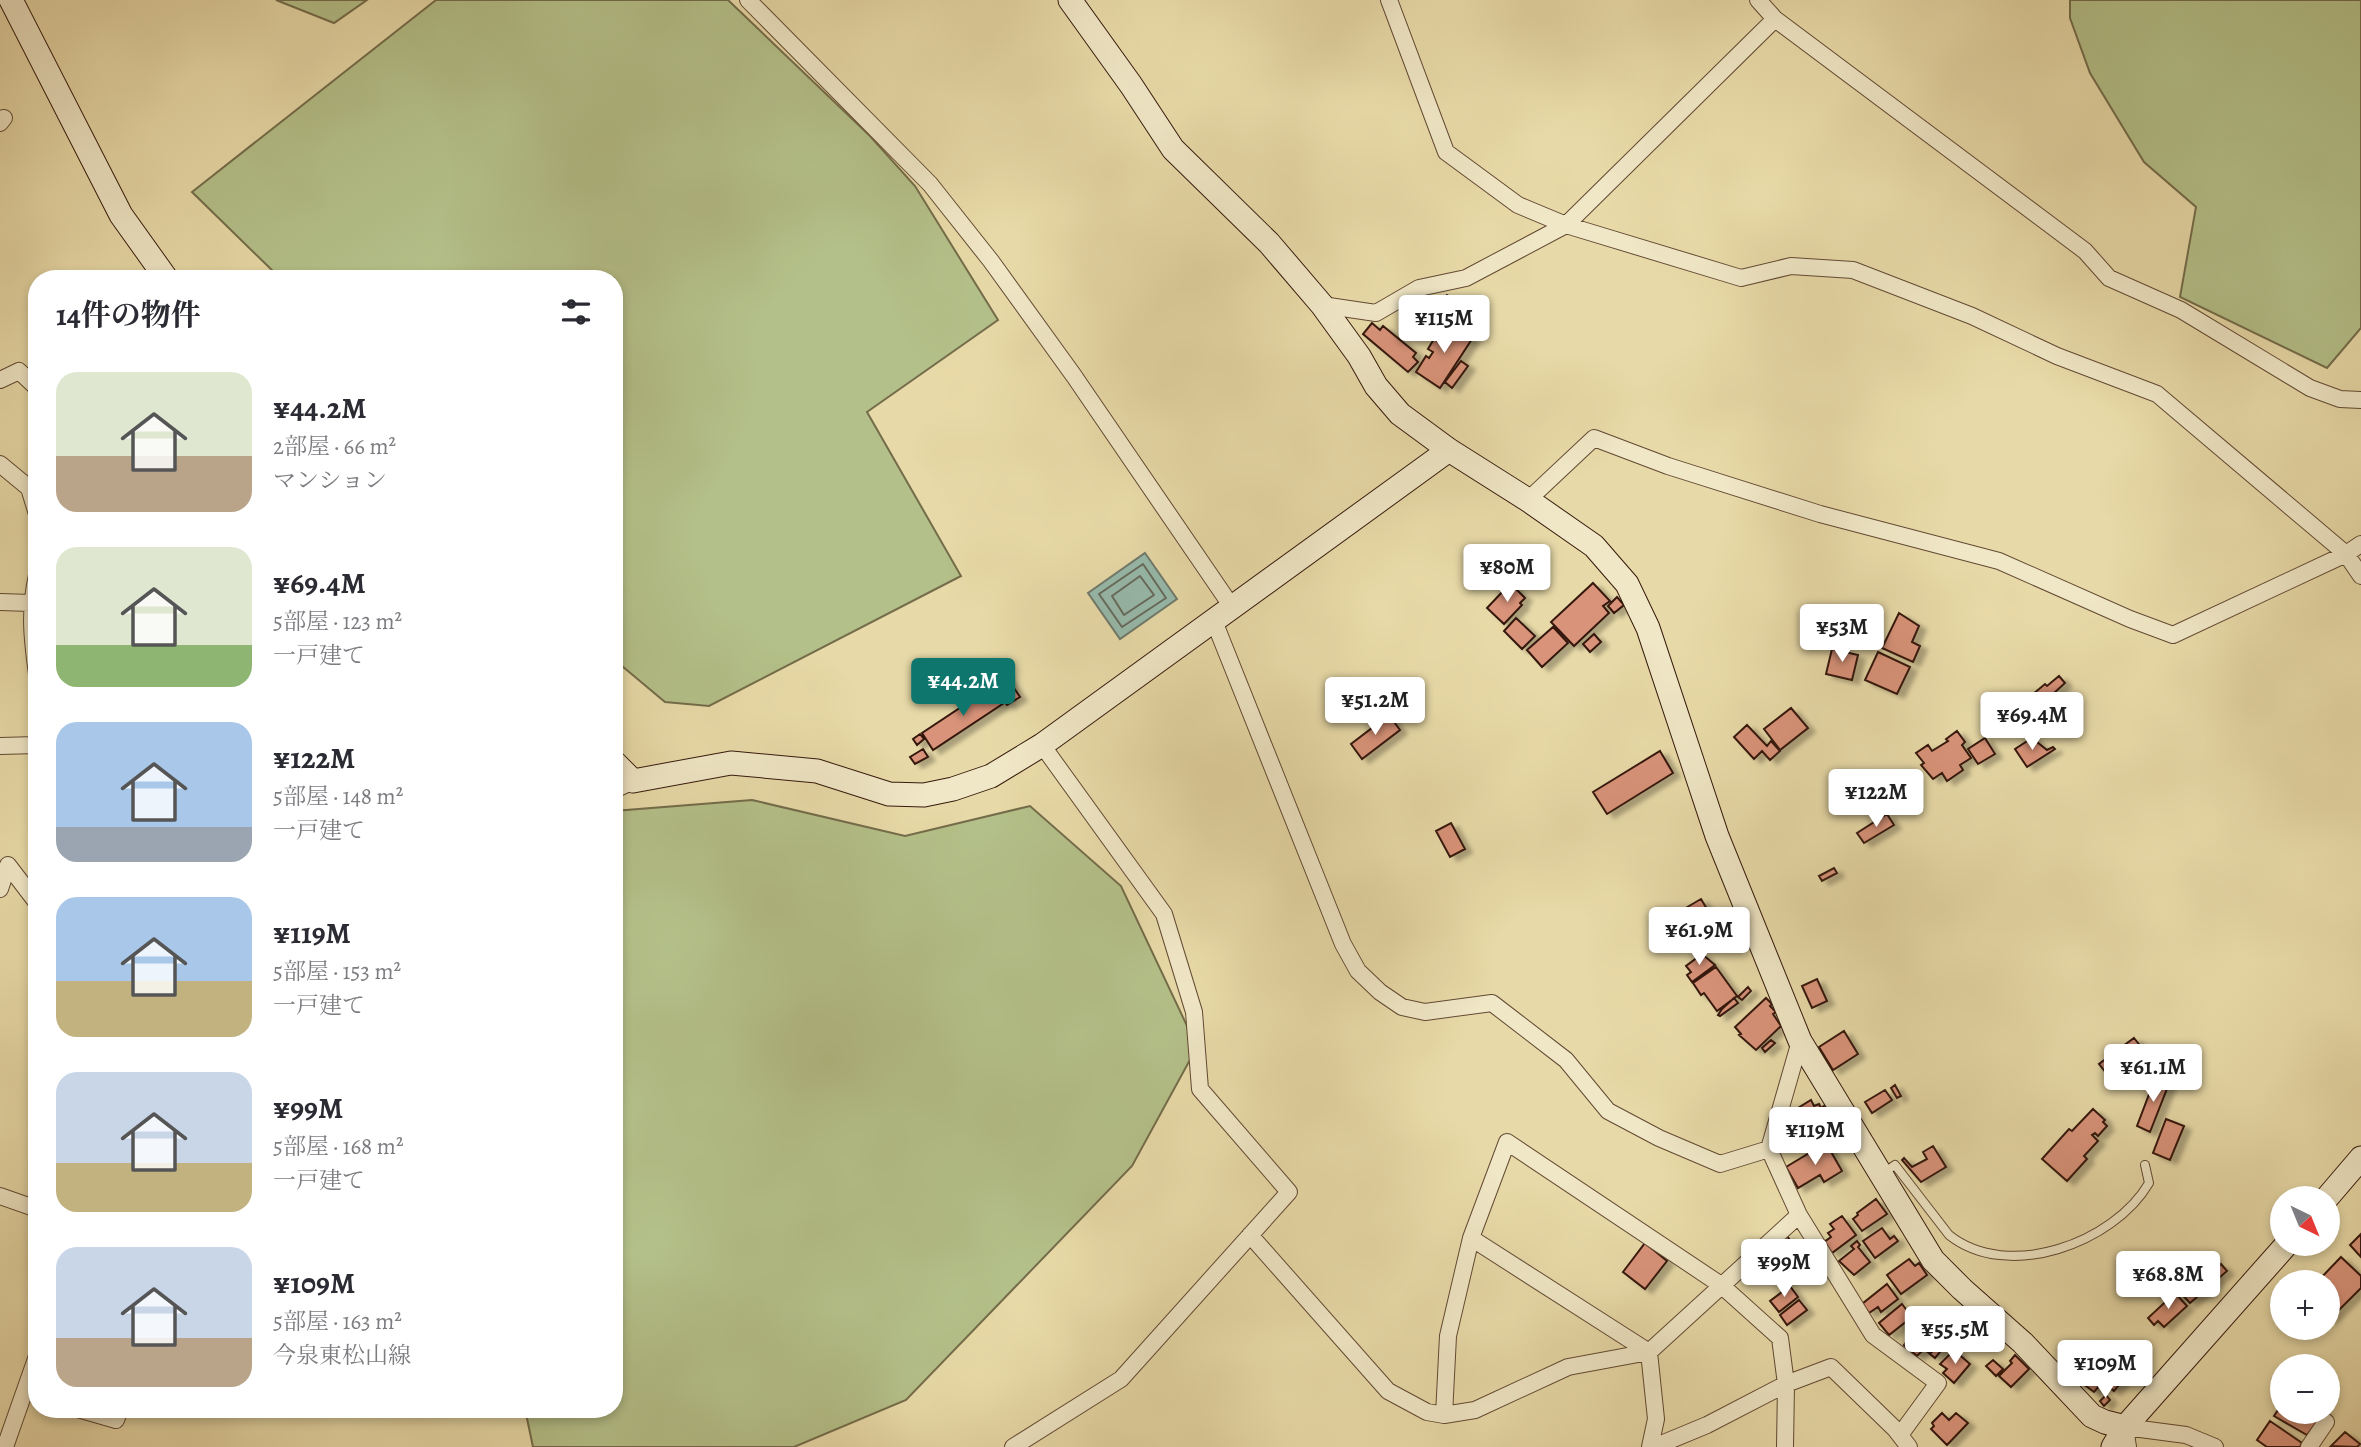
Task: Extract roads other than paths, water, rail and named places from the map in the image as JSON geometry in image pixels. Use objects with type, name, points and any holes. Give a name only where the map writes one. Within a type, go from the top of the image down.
[{"type":"street","points":[[11,0],[121,215],[160,270]]},
{"type":"street","points":[[748,0],[930,184],[992,261],[1074,376],[1223,614],[1343,944],[1358,971],[1402,1007],[1425,1012],[1492,1003],[1566,1060],[1608,1111],[1659,1138],[1720,1164],[1769,1149]]},
{"type":"street","points":[[1070,0],[1173,149],[1269,243],[1322,305],[1359,356],[1376,386],[1400,414],[1449,450],[1594,546],[1627,584],[1648,628],[1717,836],[1800,1041],[1933,1260],[2023,1343],[2092,1416],[2127,1437],[2186,1435],[2215,1447]]},
{"type":"street","points":[[1390,0],[1446,152],[1518,205],[1566,225],[1741,278],[1791,266],[1853,270],[1972,316],[2057,356],[2157,394],[2346,554],[2361,576]]},
{"type":"street","points":[[1758,0],[1774,19],[2085,251],[2109,278],[2181,310],[2310,388],[2340,400],[2361,400]]},
{"type":"street","points":[[1322,305],[1376,313],[1419,288],[1466,278],[1566,225],[1774,19]]},
{"type":"street","points":[[0,380],[19,371],[28,380]]},
{"type":"street","points":[[1528,500],[1594,438],[1668,466],[1820,514],[1999,561],[2173,635],[2346,554],[2361,544]]},
{"type":"street","points":[[623,785],[731,762],[817,771],[888,794],[925,795],[991,776],[1042,745],[1449,450]]},
{"type":"street","points":[[0,464],[28,482]]},
{"type":"street","points":[[0,602],[28,603]]},
{"type":"street","points":[[0,746],[28,745]]},
{"type":"street","points":[[1013,1447],[1121,1379],[1289,1192],[1200,1089],[1194,1012],[1164,914],[1042,745]]},
{"type":"street","points":[[0,889],[8,865],[28,891]]},
{"type":"street","points":[[1649,1352],[1656,1419],[1652,1447],[1707,1425],[1786,1384],[1831,1367],[1904,1441],[1938,1383],[1873,1335],[1799,1215],[1769,1149],[1800,1041]]},
{"type":"street","points":[[1444,1415],[1448,1336],[1471,1238],[1507,1142],[1721,1285],[1780,1338],[1786,1384],[1785,1447]]},
{"type":"street","points":[[2337,1186],[2361,1158]]},
{"type":"street","points":[[0,1196],[28,1206]]},
{"type":"street","points":[[1250,1235],[1388,1391],[1427,1412],[1444,1415],[1475,1410],[1568,1367],[1649,1352],[1799,1215]]},
{"type":"street","points":[[1471,1238],[1649,1352]]},
{"type":"street","points":[[2113,1447],[2127,1437],[2277,1256]]},
{"type":"street","points":[[5,1447],[28,1399]]},
{"type":"street","points":[[2309,1447],[2325,1424]]},
{"type":"lane","points":[[1881,1175],[1895,1166],[1956,1240],[1990,1254],[2029,1257],[2098,1232],[2118,1217],[2143,1193],[2149,1183],[2145,1165]]},
{"type":"water","points":[[1145,553],[1177,599],[1120,639],[1088,593]]}]
